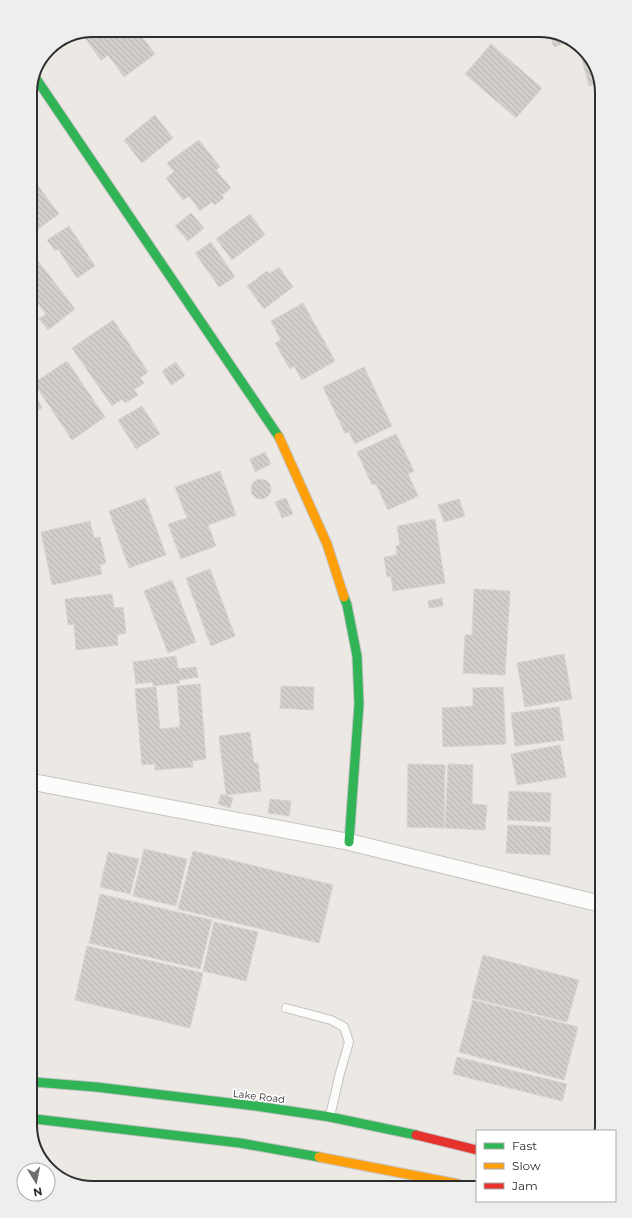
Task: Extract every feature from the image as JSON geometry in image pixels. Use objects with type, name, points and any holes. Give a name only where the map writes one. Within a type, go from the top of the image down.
[{"type":"main road","points":[[39,81],[278,434],[327,544],[347,605],[357,656],[359,704],[349,842]]},
{"type":"main road","name":"Lake Road","points":[[37,1082],[96,1087],[256,1106],[330,1117],[418,1135],[476,1150]]},
{"type":"main road","points":[[37,1119],[240,1143],[340,1160],[443,1181]]},
{"type":"street","points":[[37,783],[349,842],[595,903]]},
{"type":"lane","points":[[286,1008],[332,1020],[344,1027],[349,1042],[330,1117]]},
{"type":"building","points":[[85,37],[142,37],[155,54],[124,77],[108,55],[101,60]]},
{"type":"building","points":[[551,38],[565,43],[554,47]]},
{"type":"building","points":[[491,44],[542,88],[516,118],[465,74]]},
{"type":"building","points":[[581,57],[588,65],[594,82],[594,84],[589,86]]},
{"type":"building","points":[[155,115],[173,138],[142,163],[124,140]]},
{"type":"building","points":[[199,140],[220,167],[216,170],[231,188],[222,195],[224,198],[215,205],[212,202],[200,211],[189,196],[183,200],[166,178],[174,172],[167,163]]},
{"type":"building","points":[[37,184],[59,214],[37,230]]},
{"type":"building","points":[[191,213],[204,228],[188,241],[175,226]]},
{"type":"building","points":[[250,214],[265,235],[232,260],[216,239]]},
{"type":"building","points":[[69,226],[95,266],[77,278],[58,249],[55,251],[47,240]]},
{"type":"building","points":[[211,242],[235,277],[219,287],[195,253]]},
{"type":"building","points":[[37,260],[75,309],[48,330],[39,319],[46,314],[37,302]]},
{"type":"building","points":[[279,267],[293,287],[264,309],[247,286],[267,271],[269,274]]},
{"type":"building","points":[[303,303],[335,361],[302,380],[294,366],[290,369],[275,343],[281,340],[271,321]]},
{"type":"building","points":[[113,320],[148,372],[140,378],[144,383],[134,390],[138,395],[125,403],[122,399],[112,406],[72,348]]},
{"type":"building","points":[[67,361],[105,417],[72,440],[37,388],[37,381]]},
{"type":"building","points":[[176,362],[185,376],[171,385],[162,371]]},
{"type":"building","points":[[364,367],[392,426],[355,444],[349,432],[345,433],[323,387]]},
{"type":"building","points":[[37,398],[42,408],[37,410]]},
{"type":"building","points":[[142,406],[160,434],[136,449],[118,420]]},
{"type":"building","points":[[396,434],[414,471],[408,474],[418,496],[388,510],[376,484],[372,485],[357,452]]},
{"type":"building","points":[[265,452],[271,464],[255,472],[250,459]]},
{"type":"building","points":[[220,471],[236,515],[208,525],[216,546],[181,559],[168,524],[187,518],[175,487]]},
{"type":"building","points":[[261,479],[268,482],[271,489],[268,496],[261,499],[254,496],[251,489],[254,482]]},
{"type":"building","points":[[145,498],[166,555],[129,568],[109,511]]},
{"type":"building","points":[[286,498],[293,514],[282,518],[275,502]]},
{"type":"building","points":[[459,499],[465,516],[444,522],[438,505]]},
{"type":"building","points":[[435,519],[445,583],[393,591],[391,576],[387,577],[384,557],[397,555],[396,546],[400,545],[397,526]]},
{"type":"building","points":[[90,521],[94,538],[100,537],[106,563],[100,565],[102,574],[52,585],[41,532]]},
{"type":"building","points":[[210,569],[235,636],[211,646],[186,578]]},
{"type":"building","points":[[172,580],[196,642],[168,653],[144,591]]},
{"type":"building","points":[[474,589],[510,591],[505,675],[463,673],[465,635],[472,635]]},
{"type":"building","points":[[112,594],[114,608],[123,607],[126,633],[117,635],[118,645],[76,650],[74,624],[68,625],[65,599]]},
{"type":"building","points":[[442,598],[443,606],[429,608],[428,601]]},
{"type":"building","points":[[564,654],[572,699],[525,707],[517,663]]},
{"type":"building","points":[[176,656],[178,669],[196,667],[198,677],[179,680],[180,683],[153,686],[153,682],[136,684],[133,662]]},
{"type":"building","points":[[200,684],[206,759],[192,761],[193,767],[155,770],[155,764],[142,765],[135,689],[156,687],[160,729],[180,727],[177,686]]},
{"type":"building","points":[[281,686],[314,687],[313,710],[280,708]]},
{"type":"building","points":[[503,687],[506,744],[443,747],[442,708],[473,706],[473,688]]},
{"type":"building","points":[[559,707],[564,740],[515,746],[511,713]]},
{"type":"building","points":[[250,732],[254,763],[258,763],[261,791],[226,795],[219,736]]},
{"type":"building","points":[[560,745],[566,777],[517,785],[511,754]]},
{"type":"building","points":[[408,764],[445,765],[444,828],[407,827]]},
{"type":"building","points":[[448,764],[473,765],[472,804],[487,805],[485,830],[445,828]]},
{"type":"building","points":[[509,791],[551,793],[550,822],[507,820]]},
{"type":"building","points":[[221,794],[233,798],[230,808],[218,804]]},
{"type":"building","points":[[270,799],[291,801],[289,816],[268,813]]},
{"type":"building","points":[[508,825],[551,827],[550,855],[506,853]]},
{"type":"building","points":[[144,849],[187,859],[176,906],[133,896]]},
{"type":"building","points":[[193,851],[333,885],[319,943],[178,909]]},
{"type":"building","points":[[108,852],[139,859],[130,894],[100,887]]},
{"type":"building","points":[[100,894],[212,920],[200,969],[89,943]]},
{"type":"building","points":[[214,922],[258,932],[246,981],[203,971]]},
{"type":"building","points":[[87,946],[203,973],[190,1028],[75,1000]]},
{"type":"building","points":[[483,955],[579,980],[567,1022],[472,998]]},
{"type":"building","points":[[473,1000],[578,1027],[564,1080],[459,1052]]},
{"type":"building","points":[[457,1057],[567,1084],[562,1101],[453,1074]]},
{"type":"traffic: fast","points":[[38,82],[279,437]]},
{"type":"traffic: fast","points":[[344,597],[347,605],[357,656],[359,704],[349,842]]},
{"type":"traffic: fast","points":[[37,1082],[96,1087],[256,1106],[330,1117],[416,1135]]},
{"type":"traffic: fast","points":[[37,1119],[240,1143],[319,1157]]},
{"type":"traffic: slow","points":[[279,437],[327,544],[344,597]]},
{"type":"traffic: slow","points":[[319,1157],[443,1181]]},
{"type":"traffic: jam","points":[[416,1135],[476,1150]]}]
